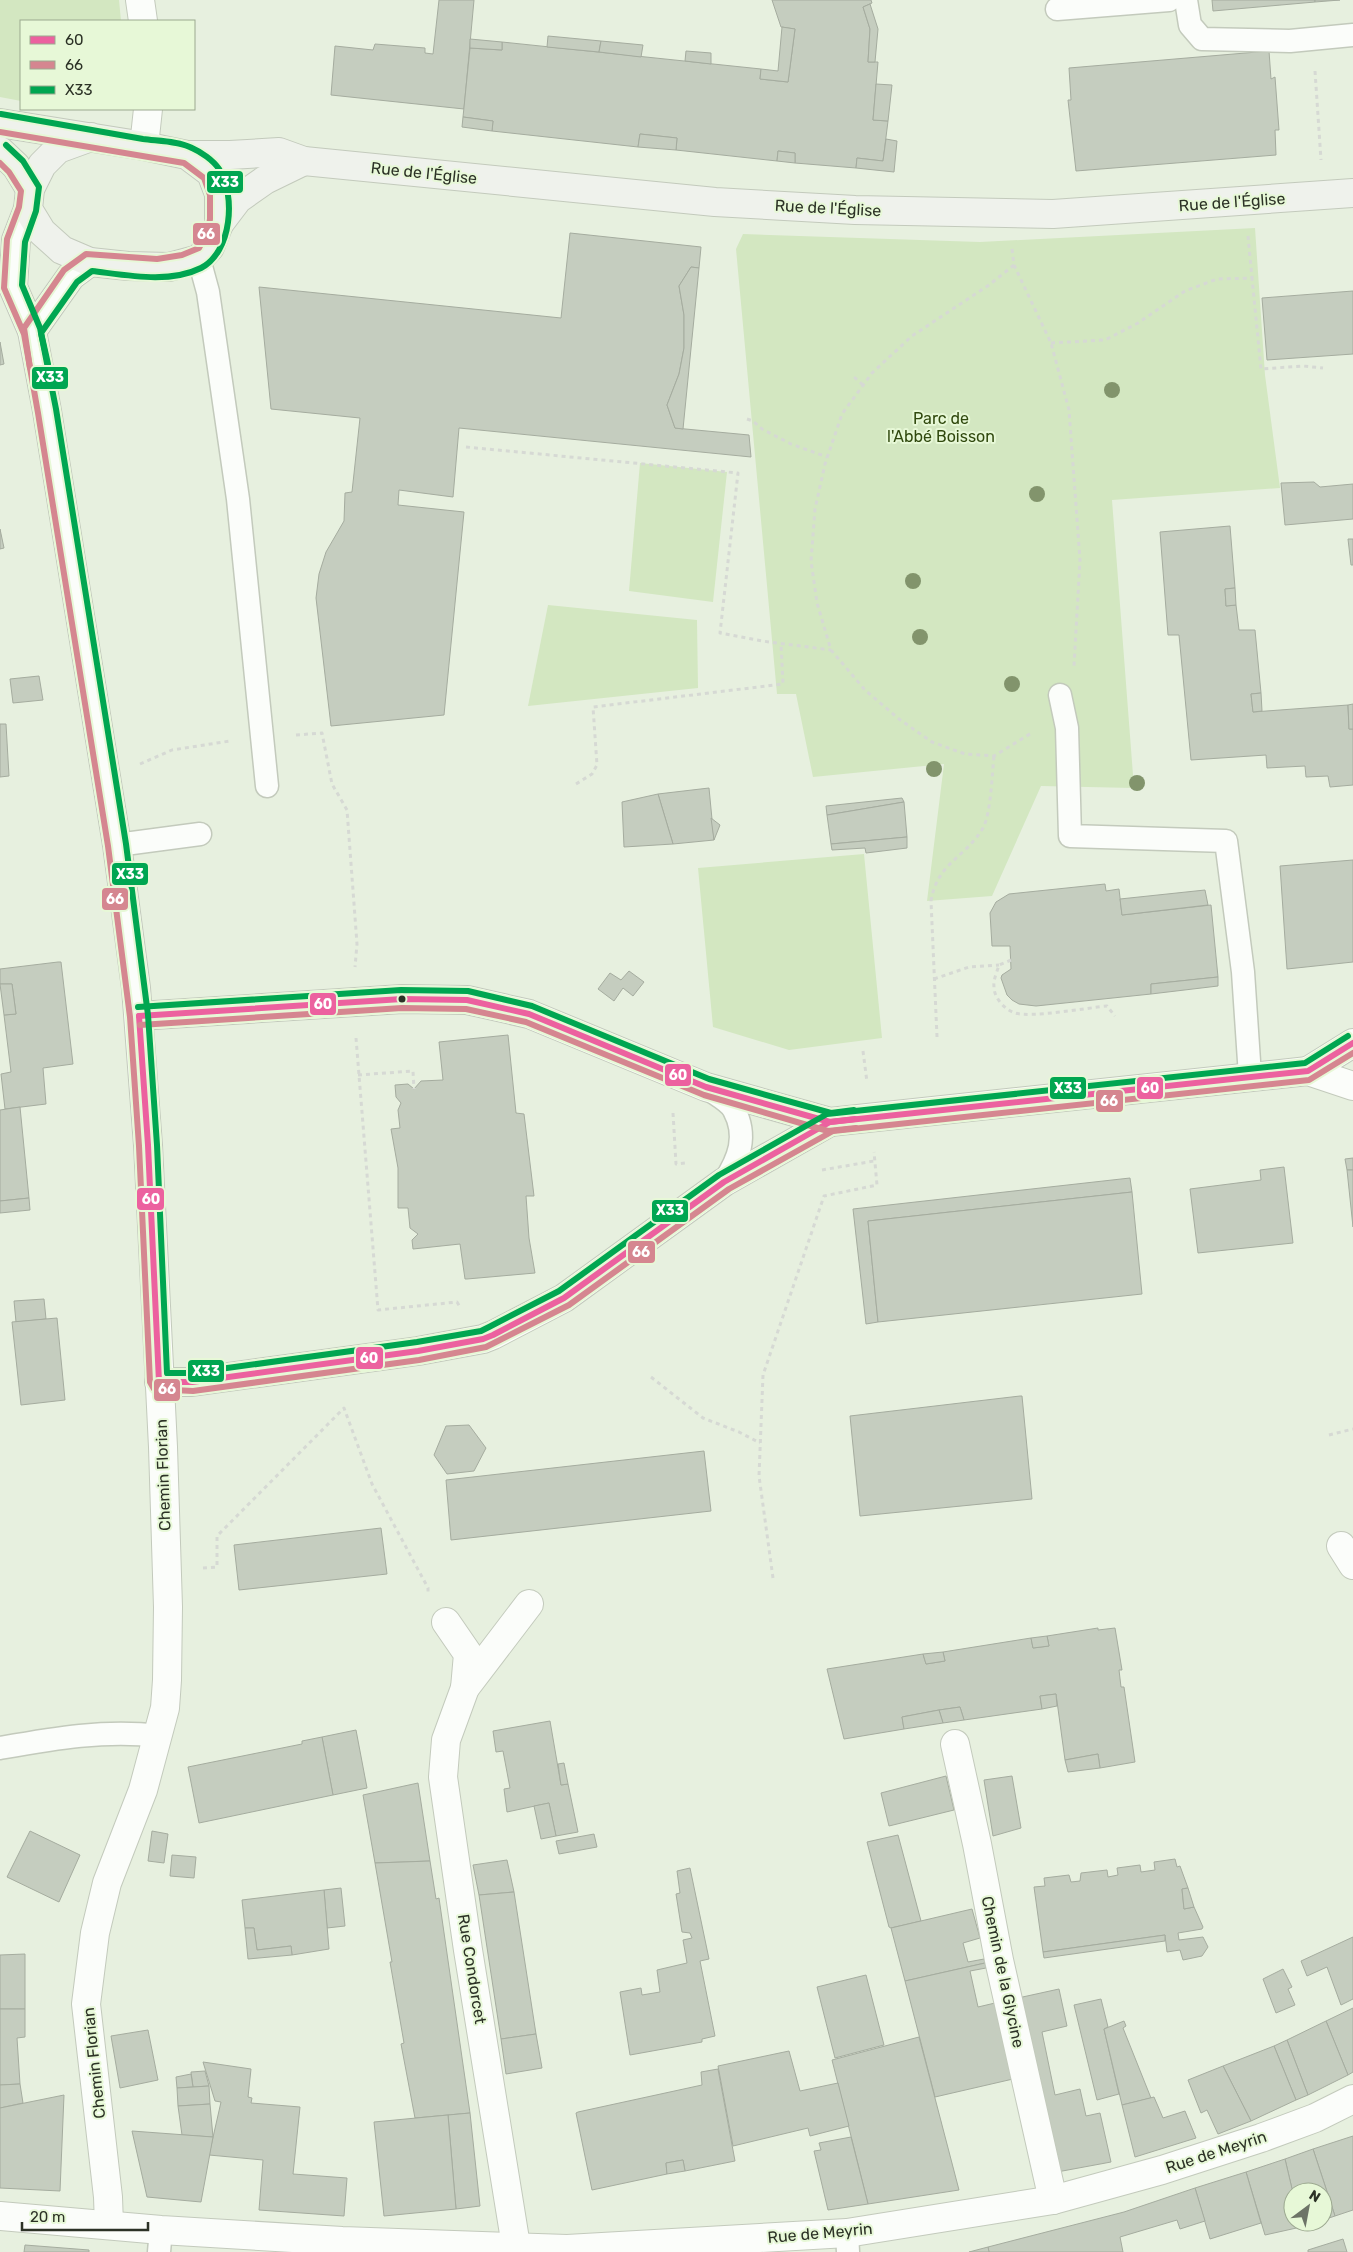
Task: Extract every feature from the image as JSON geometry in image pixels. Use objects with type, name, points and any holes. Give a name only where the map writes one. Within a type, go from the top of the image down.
[{"type":"main road","points":[[0,123],[187,154],[211,173],[219,194],[219,224]]},
{"type":"main road","points":[[29,199],[42,165],[58,149],[91,138]]},
{"type":"main road","points":[[0,151],[16,166],[42,232],[62,250],[90,262],[128,266],[169,267],[198,260],[210,247],[219,224],[238,199],[265,180],[304,161]]},
{"type":"main road","name":"Rue de l'Église","points":[[187,154],[230,155],[278,152],[304,161],[715,202],[855,210],[1053,214],[1247,202],[1353,193]]},
{"type":"street","points":[[140,0],[143,20]]},
{"type":"street","points":[[144,146],[148,110]]},
{"type":"street","name":"Chemin Florian","points":[[29,199],[16,240],[13,287],[32,332],[47,410],[117,845],[139,1016],[148,1145],[167,1570],[168,1680],[165,1708],[143,1790],[107,1883],[95,1933],[86,2004],[107,2187],[109,2225]]},
{"type":"street","points":[[32,332],[71,276],[90,262]]},
{"type":"street","points":[[139,1016],[354,1002],[467,1000],[529,1014],[706,1087],[830,1122],[1308,1071],[1353,1086]]},
{"type":"street","points":[[1308,1071],[1353,1043]]},
{"type":"street","points":[[159,1382],[192,1382],[418,1351],[483,1339],[564,1298],[724,1182],[830,1122]]},
{"type":"street","name":"Rue Condorcet","points":[[517,2250],[468,1950],[443,1777],[446,1740],[466,1688],[529,1604]]},
{"type":"street","name":"Rue Condorcet","points":[[446,1622],[468,1654],[466,1688]]},
{"type":"street","name":"Chemin de la Glycine","points":[[956,1744],[978,1844],[999,1960],[1052,2200]]},
{"type":"street","name":"Rue de Meyrin","points":[[0,2216],[109,2225],[160,2241],[342,2241],[517,2250],[848,2242],[1052,2200],[1162,2170],[1261,2138],[1315,2118],[1353,2099]]},
{"type":"lane","points":[[1057,9],[1169,0]]},
{"type":"lane","points":[[1186,0],[1190,25],[1202,39],[1290,41],[1353,35]]},
{"type":"lane","points":[[198,260],[208,292],[238,499],[267,786]]},
{"type":"lane","points":[[1060,696],[1067,728],[1070,836],[1226,841],[1243,972],[1250,1076]]},
{"type":"lane","points":[[117,845],[200,834]]},
{"type":"lane","points":[[706,1087],[734,1108],[741,1135],[738,1161],[724,1182]]},
{"type":"lane","points":[[0,1748],[46,1740],[125,1733],[158,1736]]},
{"type":"path","points":[[1311,39],[1321,162],[1314,162]]},
{"type":"path","points":[[1247,202],[1261,369],[1303,366],[1323,368]]},
{"type":"path","points":[[1010,214],[1014,264],[1051,343],[1069,410],[1080,560],[1075,663],[1060,696],[1033,732],[994,756],[965,754],[932,742],[865,690],[831,650],[818,603],[812,562],[814,509],[827,457],[842,414],[872,372],[912,336],[980,291],[1014,264]]},
{"type":"path","points":[[1051,343],[1105,340],[1138,323],[1185,290],[1217,279],[1252,278]]},
{"type":"path","points":[[854,376],[863,385]]},
{"type":"path","points":[[747,419],[791,444],[827,457]]},
{"type":"path","points":[[466,447],[738,473],[720,633],[831,650]]},
{"type":"path","points":[[576,784],[592,774],[597,765],[593,707],[783,684],[781,643]]},
{"type":"path","points":[[106,774],[124,770],[172,750],[193,745],[262,737],[322,733],[332,784],[347,810],[357,944],[354,1002],[358,1075],[378,1310],[457,1302],[483,1339]]},
{"type":"path","points":[[937,1037],[931,901],[933,886],[942,870],[960,855],[984,827],[990,799],[994,756]]},
{"type":"path","points":[[934,978],[969,967],[999,965],[1011,960]]},
{"type":"path","points":[[999,965],[994,988],[997,998],[1005,1008],[1015,1012],[1030,1014],[1107,1006],[1114,1016]]},
{"type":"path","points":[[773,1578],[759,1476],[762,1375],[824,1196],[877,1185],[863,1051]]},
{"type":"path","points":[[358,1075],[413,1071],[414,1089]]},
{"type":"path","points":[[706,1087],[684,1105],[672,1104],[676,1164],[693,1162],[724,1182]]},
{"type":"path","points":[[651,1376],[702,1418],[739,1432],[760,1444]]},
{"type":"path","points":[[167,1570],[217,1567],[217,1536],[344,1408],[372,1484],[428,1588],[428,1600]]},
{"type":"path","points":[[1329,1435],[1353,1429]]},
{"type":"green space","points":[[0,0],[119,0],[121,20],[20,20],[20,101],[0,97]]},
{"type":"green space","name":"Parc de l'Abbé Boisson","points":[[1255,228],[1265,375],[1280,488],[1112,500],[1134,788],[1041,786],[992,896],[927,901],[944,764],[813,777],[796,694],[777,694],[736,249],[743,234],[980,242]]},
{"type":"green space","points":[[640,463],[727,472],[713,602],[629,591]]},
{"type":"green space","points":[[548,605],[697,620],[698,688],[528,706]]},
{"type":"green space","points":[[864,854],[882,1038],[789,1050],[713,1027],[698,868]]},
{"type":"building","points":[[439,0],[474,0],[464,109],[331,95],[335,46],[373,50],[375,44],[425,48],[425,53],[433,54]]},
{"type":"building","points":[[772,0],[871,0],[872,3],[863,7],[870,29],[868,62],[878,62],[873,120],[888,121],[883,161],[857,158],[856,168],[795,163],[795,153],[778,151],[777,161],[676,150],[677,138],[640,134],[638,147],[492,131],[493,121],[463,117],[470,48],[502,50],[502,42],[761,69],[760,79],[788,82],[795,29],[781,27]]},
{"type":"building","points":[[1212,0],[1315,0],[1315,2],[1213,11]]},
{"type":"building","points":[[1315,0],[1340,0],[1315,2]]},
{"type":"building","points":[[870,4],[878,29],[875,62],[868,62],[870,29],[863,7]]},
{"type":"building","points":[[782,27],[795,29],[788,82],[760,79],[761,69],[778,71]]},
{"type":"building","points":[[548,36],[601,41],[599,52],[547,47]]},
{"type":"building","points":[[470,39],[502,42],[502,50],[470,48]]},
{"type":"building","points":[[601,41],[643,45],[641,57],[599,52]]},
{"type":"building","points":[[686,51],[711,53],[711,64],[685,61]]},
{"type":"building","points":[[1269,51],[1271,79],[1275,77],[1279,130],[1275,130],[1276,155],[1076,171],[1068,100],[1071,100],[1069,68]]},
{"type":"building","points":[[876,84],[892,85],[888,121],[873,120]]},
{"type":"building","points":[[463,117],[493,121],[492,131],[462,127]]},
{"type":"building","points":[[640,134],[677,138],[676,150],[638,147]]},
{"type":"building","points":[[886,139],[897,141],[894,172],[856,168],[857,158],[883,161]]},
{"type":"building","points":[[778,151],[795,153],[795,163],[777,161]]},
{"type":"building","points":[[570,233],[701,247],[699,268],[691,267],[679,286],[684,315],[684,348],[679,374],[667,405],[675,428],[749,435],[751,457],[459,428],[453,497],[399,490],[398,505],[464,512],[444,715],[331,726],[316,598],[319,574],[326,552],[344,521],[345,493],[352,492],[360,418],[271,409],[259,287],[561,318]]},
{"type":"building","points":[[691,267],[699,268],[683,429],[675,428],[667,405],[679,374],[684,348],[684,315],[679,286]]},
{"type":"building","points":[[1353,291],[1353,354],[1267,360],[1262,298]]},
{"type":"building","points":[[0,342],[4,364],[0,365]]},
{"type":"building","points":[[1314,482],[1320,487],[1353,484],[1353,519],[1285,525],[1281,483]]},
{"type":"building","points":[[1230,526],[1235,588],[1225,589],[1226,606],[1236,605],[1239,630],[1255,630],[1261,693],[1251,694],[1253,712],[1348,705],[1349,729],[1353,729],[1353,785],[1330,787],[1328,776],[1306,777],[1305,766],[1267,768],[1266,755],[1191,760],[1179,635],[1168,635],[1160,532]]},
{"type":"building","points":[[0,529],[4,548],[0,549]]},
{"type":"building","points":[[1348,539],[1353,539],[1353,565],[1351,565]]},
{"type":"building","points":[[1235,588],[1236,605],[1226,606],[1225,589]]},
{"type":"building","points":[[39,676],[43,700],[13,703],[10,679]]},
{"type":"building","points":[[1261,693],[1262,711],[1253,712],[1251,694]]},
{"type":"building","points":[[1353,704],[1353,729],[1349,729],[1348,705]]},
{"type":"building","points":[[0,724],[6,724],[9,776],[0,777]]},
{"type":"building","points":[[709,788],[714,840],[673,844],[658,794]]},
{"type":"building","points":[[658,794],[673,844],[624,847],[622,802]]},
{"type":"building","points":[[902,798],[904,802],[827,815],[826,806]]},
{"type":"building","points":[[904,802],[907,837],[831,844],[827,815]]},
{"type":"building","points":[[711,818],[720,825],[714,840]]},
{"type":"building","points":[[907,837],[907,848],[866,853],[865,848],[832,850],[831,844]]},
{"type":"building","points":[[1353,860],[1353,962],[1287,969],[1280,866]]},
{"type":"building","points":[[1105,884],[1106,891],[1119,889],[1122,915],[1211,905],[1218,977],[1151,984],[1151,994],[1036,1006],[1019,1004],[1012,1000],[1007,995],[1001,978],[1002,975],[1011,969],[1010,946],[992,946],[990,913],[996,902],[1009,894]]},
{"type":"building","points":[[1205,890],[1208,905],[1122,915],[1120,899]]},
{"type":"building","points":[[61,962],[73,1064],[43,1068],[46,1104],[5,1109],[1,1074],[11,1072],[4,1015],[16,1014],[12,984],[0,984],[0,969]]},
{"type":"building","points":[[629,971],[644,982],[633,996],[623,988],[614,1001],[598,989],[610,973],[621,980]]},
{"type":"building","points":[[1218,977],[1218,986],[1151,994],[1151,984]]},
{"type":"building","points":[[0,984],[12,984],[16,1014],[4,1015]]},
{"type":"building","points":[[508,1035],[516,1113],[524,1114],[534,1196],[526,1196],[529,1238],[535,1273],[465,1279],[460,1244],[413,1249],[412,1240],[418,1234],[410,1228],[408,1208],[398,1208],[398,1168],[391,1129],[400,1128],[398,1110],[401,1103],[396,1097],[395,1085],[408,1084],[414,1089],[421,1081],[443,1080],[439,1042]]},
{"type":"building","points":[[20,1107],[29,1198],[0,1201],[0,1110]]},
{"type":"building","points":[[1353,1158],[1353,1170],[1347,1170],[1345,1159]]},
{"type":"building","points":[[1284,1167],[1293,1243],[1198,1253],[1190,1189],[1261,1180],[1260,1170]]},
{"type":"building","points":[[1347,1170],[1353,1170],[1353,1227]]},
{"type":"building","points":[[1130,1178],[1132,1192],[868,1221],[878,1322],[866,1324],[853,1209]]},
{"type":"building","points":[[1132,1192],[1142,1294],[878,1322],[868,1221]]},
{"type":"building","points":[[29,1198],[30,1210],[0,1213],[0,1201]]},
{"type":"building","points":[[44,1299],[46,1319],[16,1322],[14,1301]]},
{"type":"building","points":[[57,1318],[65,1400],[21,1405],[12,1322]]},
{"type":"building","points":[[1022,1396],[1032,1499],[860,1516],[850,1416]]},
{"type":"building","points":[[469,1425],[486,1448],[474,1471],[447,1474],[434,1455],[446,1426]]},
{"type":"building","points":[[704,1451],[711,1511],[451,1540],[446,1480]]},
{"type":"building","points":[[381,1528],[387,1574],[239,1590],[234,1545]]},
{"type":"building","points":[[1098,1628],[1098,1630],[1115,1628],[1122,1670],[1119,1670],[1121,1687],[1124,1687],[1135,1762],[1100,1768],[1098,1754],[1065,1760],[1056,1694],[1040,1696],[1042,1709],[964,1720],[960,1707],[939,1710],[902,1717],[904,1729],[844,1739],[827,1669],[923,1654],[926,1664],[945,1661],[943,1652],[1031,1638],[1033,1648],[1049,1646],[1047,1636]]},
{"type":"building","points":[[1047,1636],[1049,1646],[1033,1648],[1031,1638]]},
{"type":"building","points":[[943,1652],[945,1661],[926,1664],[923,1654]]},
{"type":"building","points":[[1056,1694],[1057,1706],[1042,1709],[1040,1696]]},
{"type":"building","points":[[960,1707],[964,1720],[943,1723],[939,1710]]},
{"type":"building","points":[[939,1710],[943,1723],[904,1729],[902,1717]]},
{"type":"building","points":[[550,1721],[561,1785],[568,1784],[578,1832],[556,1836],[549,1803],[507,1812],[504,1789],[510,1788],[503,1751],[496,1752],[493,1731]]},
{"type":"building","points":[[356,1730],[367,1788],[333,1795],[322,1737]]},
{"type":"building","points":[[322,1737],[333,1795],[199,1823],[188,1767],[302,1744],[302,1741]]},
{"type":"building","points":[[1098,1754],[1100,1768],[1068,1772],[1065,1760]]},
{"type":"building","points":[[564,1763],[568,1784],[561,1785],[558,1764]]},
{"type":"building","points":[[946,1776],[954,1810],[889,1826],[881,1793]]},
{"type":"building","points":[[1012,1776],[1021,1828],[993,1836],[984,1780]]},
{"type":"building","points":[[418,1783],[430,1861],[375,1863],[363,1795]]},
{"type":"building","points":[[549,1803],[556,1836],[541,1839],[534,1806]]},
{"type":"building","points":[[30,1831],[80,1855],[59,1902],[7,1877]]},
{"type":"building","points":[[152,1831],[168,1834],[164,1863],[148,1861]]},
{"type":"building","points":[[594,1834],[597,1847],[559,1854],[556,1841]]},
{"type":"building","points":[[898,1835],[921,1921],[891,1928],[889,1927],[867,1842]]},
{"type":"building","points":[[172,1855],[196,1857],[194,1878],[170,1876]]},
{"type":"building","points":[[1175,1859],[1177,1867],[1180,1866],[1188,1888],[1182,1889],[1184,1909],[1194,1907],[1203,1927],[1202,1929],[1178,1933],[1179,1940],[1203,1937],[1208,1947],[1202,1956],[1183,1960],[1180,1950],[1167,1952],[1165,1935],[1043,1952],[1034,1887],[1045,1886],[1044,1878],[1069,1875],[1071,1882],[1080,1881],[1081,1873],[1107,1870],[1108,1877],[1118,1875],[1117,1868],[1140,1865],[1141,1872],[1155,1870],[1154,1862]]},
{"type":"building","points":[[507,1860],[514,1892],[479,1895],[473,1865]]},
{"type":"building","points":[[430,1861],[436,1899],[439,1898],[470,2113],[415,2118],[401,2044],[404,2043],[375,1863]]},
{"type":"building","points":[[690,1868],[709,1959],[700,1961],[715,2036],[702,2039],[702,2042],[630,2055],[620,1992],[641,1988],[642,1995],[660,1992],[657,1970],[687,1963],[683,1940],[692,1938],[690,1933],[682,1932],[676,1894],[680,1893],[677,1871]]},
{"type":"building","points":[[341,1888],[345,1926],[327,1928],[324,1890]]},
{"type":"building","points":[[1188,1888],[1194,1907],[1184,1909],[1182,1889]]},
{"type":"building","points":[[324,1890],[329,1949],[292,1955],[291,1946],[257,1950],[254,1928],[245,1928],[242,1900]]},
{"type":"building","points":[[514,1892],[536,2034],[501,2039],[479,1895]]},
{"type":"building","points":[[972,1909],[980,1938],[963,1943],[968,1962],[984,1959],[985,1963],[905,1981],[891,1928]]},
{"type":"building","points":[[245,1928],[254,1928],[257,1950],[291,1946],[292,1955],[248,1959]]},
{"type":"building","points":[[1165,1935],[1165,1941],[1044,1958],[1043,1952]]},
{"type":"building","points":[[1353,1937],[1353,1999],[1341,2005],[1327,1967],[1307,1976],[1301,1961]]},
{"type":"building","points":[[25,1954],[25,2009],[0,2009],[0,1955]]},
{"type":"building","points":[[985,1963],[986,1968],[970,1971],[978,2007],[995,2003],[1013,2079],[935,2097],[905,1981]]},
{"type":"building","points":[[1283,1969],[1292,1987],[1288,1989],[1295,2005],[1276,2013],[1263,1979]]},
{"type":"building","points":[[866,1975],[884,2045],[835,2058],[817,1987]]},
{"type":"building","points":[[1059,1989],[1067,2026],[1042,2032],[1055,2095],[1080,2089],[1086,2116],[1100,2113],[1111,2162],[1057,2172],[1018,1998]]},
{"type":"building","points":[[1101,1999],[1108,2027],[1104,2029],[1119,2094],[1097,2100],[1074,2005]]},
{"type":"building","points":[[1353,2008],[1353,2072],[1348,2075],[1326,2021]]},
{"type":"building","points":[[0,2009],[25,2009],[25,2037],[17,2038],[20,2084],[0,2085]]},
{"type":"building","points":[[1124,2021],[1126,2026],[1123,2028],[1151,2098],[1122,2105],[1104,2029]]},
{"type":"building","points":[[1326,2021],[1348,2075],[1308,2095],[1287,2040]]},
{"type":"building","points":[[148,2030],[158,2080],[120,2088],[111,2036]]},
{"type":"building","points":[[536,2034],[542,2068],[506,2074],[501,2039]]},
{"type":"building","points":[[919,2037],[959,2190],[868,2204],[832,2060]]},
{"type":"building","points":[[1287,2040],[1308,2095],[1296,2100],[1274,2046]]},
{"type":"building","points":[[1274,2046],[1296,2100],[1251,2121],[1223,2066]]},
{"type":"building","points":[[789,2051],[800,2091],[838,2083],[849,2126],[810,2136],[808,2128],[733,2146],[718,2066]]},
{"type":"building","points":[[203,2062],[251,2069],[248,2097],[252,2098],[251,2103],[300,2107],[293,2174],[347,2178],[344,2216],[259,2210],[263,2160],[209,2155],[221,2102],[215,2101]]},
{"type":"building","points":[[1223,2066],[1251,2121],[1218,2134],[1207,2110],[1201,2113],[1188,2080]]},
{"type":"building","points":[[718,2069],[735,2161],[685,2171],[683,2160],[666,2163],[667,2174],[592,2190],[576,2113],[702,2085],[701,2072]]},
{"type":"building","points":[[205,2071],[209,2086],[193,2087],[191,2072]]},
{"type":"building","points":[[191,2074],[193,2087],[177,2088],[176,2077]]},
{"type":"building","points":[[20,2084],[23,2103],[0,2108],[0,2085]]},
{"type":"building","points":[[209,2086],[210,2104],[178,2106],[177,2088]]},
{"type":"building","points":[[64,2095],[60,2191],[0,2188],[0,2108]]},
{"type":"building","points":[[1154,2097],[1163,2118],[1185,2111],[1196,2138],[1135,2157],[1122,2105]]},
{"type":"building","points":[[210,2104],[213,2137],[182,2135],[178,2106]]},
{"type":"building","points":[[470,2113],[480,2206],[456,2209],[448,2115]]},
{"type":"building","points":[[448,2115],[456,2209],[384,2216],[374,2122]]},
{"type":"building","points":[[132,2131],[213,2137],[201,2202],[147,2197]]},
{"type":"building","points":[[1353,2136],[1353,2210],[1335,2216],[1333,2210],[1333,2182],[1324,2182],[1313,2149]]},
{"type":"building","points":[[851,2137],[868,2204],[828,2210],[814,2151],[821,2150],[819,2143]]},
{"type":"building","points":[[1313,2149],[1324,2182],[1290,2182],[1285,2159]]},
{"type":"building","points":[[1285,2159],[1290,2182],[1283,2182],[1283,2231],[1265,2235],[1246,2172]]},
{"type":"building","points":[[683,2160],[685,2171],[667,2174],[666,2163]]},
{"type":"building","points":[[1246,2172],[1261,2223],[1210,2239],[1195,2188]]},
{"type":"building","points":[[1195,2188],[1205,2221],[1180,2229],[1177,2220],[1120,2237],[1123,2252],[989,2252],[988,2247],[1124,2212]]},
{"type":"building","points":[[1343,2239],[1347,2252],[1308,2252],[1308,2250]]},
{"type":"building","points":[[25,2245],[89,2250],[89,2252],[24,2252]]},
{"type":"building","points":[[988,2247],[989,2252],[969,2252]]},
{"type":"transit line","name":"X33","points":[[1,114],[187,146],[210,159],[219,169],[228,193],[229,208],[225,236],[211,260],[201,268],[189,273],[161,277],[92,271],[77,282],[41,333],[48,364]]},
{"type":"transit line","name":"66","points":[[0,132],[184,163],[204,178],[210,195],[208,231],[199,248],[182,255],[157,259],[86,254],[64,270],[24,328],[30,368]]},
{"type":"transit line","name":"X33","points":[[6,145],[23,161],[39,187],[36,211],[25,242],[22,285],[40,328],[56,409],[126,844],[148,1015],[157,1145],[167,1373],[191,1373],[417,1342],[481,1331],[559,1291],[719,1175],[827,1114],[1305,1063],[1348,1036]]},
{"type":"transit line","name":"66","points":[[0,163],[9,172],[21,191],[19,207],[7,239],[4,288],[24,334],[38,413],[108,846],[130,1017],[139,1146],[150,1382],[154,1389],[193,1391],[419,1360],[486,1347],[569,1305],[729,1189],[833,1131],[1309,1080],[1353,1053]]},
{"type":"transit line","name":"X33","points":[[138,1007],[401,990],[468,991],[532,1006],[709,1079],[831,1113],[854,1110]]},
{"type":"transit line","name":"60","points":[[139,1016],[402,999],[467,1000],[529,1014],[706,1087],[830,1122],[855,1119]]},
{"type":"transit line","name":"66","points":[[140,1025],[402,1008],[466,1009],[526,1022],[704,1095],[828,1131],[856,1128]]},
{"type":"transit line","name":"60","points":[[139,1016],[148,1145],[159,1382]]},
{"type":"transit line","name":"60","points":[[159,1382],[192,1382],[418,1351],[483,1339],[564,1298],[724,1182],[830,1122],[1308,1071],[1353,1043]]}]
